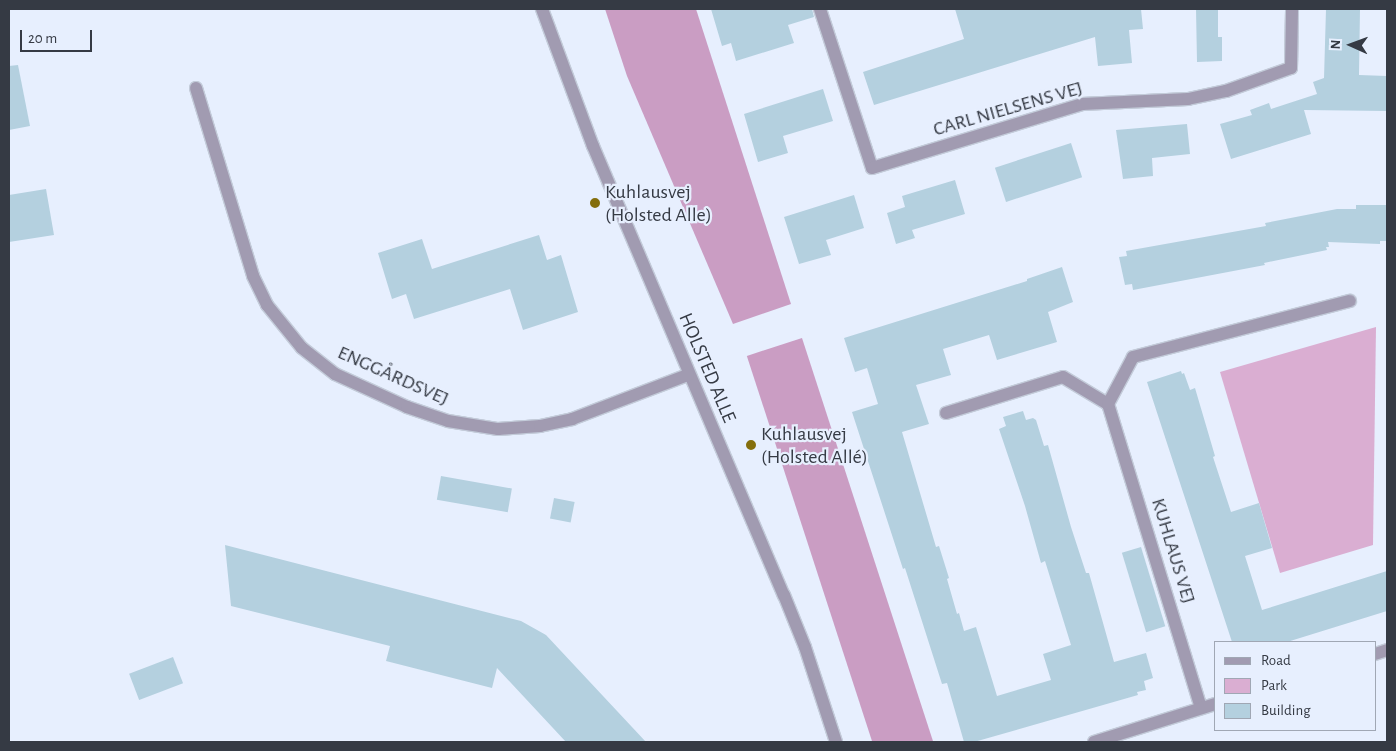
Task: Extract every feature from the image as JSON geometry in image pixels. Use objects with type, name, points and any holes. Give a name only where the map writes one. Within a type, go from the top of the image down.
[{"type":"street","name":"HOLSTED ALLE","points":[[542,9],[593,146],[688,375],[795,621],[836,742]]},
{"type":"street","name":"CARL NIELSENS VEJ","points":[[820,9],[872,168],[1082,104],[1188,99],[1226,91],[1291,68],[1292,9]]},
{"type":"street","name":"ENGGÅRDSVEJ","points":[[196,88],[253,276],[267,305],[302,348],[335,374],[407,407],[448,421],[498,429],[540,426],[572,419],[688,375]]},
{"type":"street","points":[[946,413],[1063,377],[1108,404],[1133,357],[1350,301]]},
{"type":"street","name":"KUHLAUS VEJ","points":[[1108,404],[1201,708]]},
{"type":"street","points":[[1094,742],[1214,704]]},
{"type":"green space","points":[[1376,327],[1373,545],[1280,573],[1220,372]]},
{"type":"shaded area","points":[[605,9],[696,9],[791,304],[733,324],[627,76]]},
{"type":"shaded area","points":[[802,338],[933,741],[872,742],[747,356]]},
{"type":"building","points":[[711,9],[812,9],[814,17],[788,25],[794,43],[736,61],[731,43],[722,46]]},
{"type":"building","points":[[955,9],[1141,9],[1143,29],[1129,30],[1132,63],[1098,66],[1095,37],[874,105],[863,72],[964,39]]},
{"type":"building","points":[[1196,9],[1218,9],[1218,37],[1222,37],[1222,61],[1197,62]]},
{"type":"building","points":[[1326,9],[1360,9],[1359,75],[1387,76],[1387,111],[1304,110],[1311,134],[1231,159],[1220,124],[1252,115],[1250,110],[1269,103],[1271,109],[1317,94],[1313,82],[1324,78]]},
{"type":"building","points":[[18,65],[30,126],[9,130],[9,66]]},
{"type":"building","points":[[823,89],[833,121],[783,136],[788,153],[758,162],[744,114]]},
{"type":"building","points":[[1187,124],[1190,154],[1152,158],[1153,176],[1123,179],[1116,130]]},
{"type":"building","points":[[1071,143],[1082,177],[1006,202],[995,168]]},
{"type":"building","points":[[955,180],[965,214],[912,230],[915,238],[896,244],[887,213],[905,207],[902,196]]},
{"type":"building","points":[[46,189],[54,235],[9,242],[9,195]]},
{"type":"building","points":[[854,195],[864,228],[826,240],[831,255],[799,264],[784,217]]},
{"type":"building","points":[[1356,205],[1387,205],[1387,241],[1380,241],[1380,244],[1328,242],[1329,247],[1326,247],[1327,250],[1264,263],[1265,265],[1133,290],[1132,284],[1125,285],[1119,257],[1127,256],[1126,251],[1266,226],[1265,223],[1337,209],[1356,209]]},
{"type":"building","points":[[539,235],[547,260],[561,255],[578,312],[523,330],[510,289],[414,319],[406,294],[392,299],[378,253],[422,239],[432,269]]},
{"type":"building","points":[[1062,267],[1073,302],[1048,312],[1057,342],[997,360],[989,335],[943,349],[951,375],[916,385],[929,424],[902,432],[936,547],[939,546],[949,578],[947,579],[957,614],[959,613],[964,631],[976,627],[997,696],[1051,680],[1043,654],[1071,645],[1045,561],[1041,563],[1025,506],[999,429],[1006,426],[1003,417],[1023,411],[1026,420],[1033,418],[1036,420],[1044,446],[1048,445],[1071,527],[1086,573],[1089,573],[1114,662],[1146,653],[1153,678],[1144,681],[1146,690],[1137,692],[1138,695],[974,742],[964,742],[947,683],[942,684],[852,412],[878,404],[867,368],[855,372],[844,338],[1027,281],[1027,279]]},
{"type":"building","points":[[1181,371],[1182,374],[1184,373],[1190,390],[1195,388],[1215,456],[1213,457],[1231,512],[1259,503],[1272,548],[1245,556],[1262,610],[1387,571],[1387,611],[1290,641],[1232,641],[1147,382]]},
{"type":"building","points":[[441,476],[512,489],[508,512],[437,500]]},
{"type":"building","points":[[554,498],[575,502],[571,523],[550,519]]},
{"type":"building","points":[[225,545],[521,621],[546,635],[646,742],[566,742],[497,668],[492,688],[386,661],[390,646],[231,606]]},
{"type":"building","points":[[1141,547],[1165,626],[1146,632],[1122,553]]},
{"type":"building","points":[[173,657],[183,683],[139,700],[129,674]]},
{"type":"place","name":"Kuhlausvej (Holsted Alle)","points":[[595,203]]},
{"type":"place","name":"Kuhlausvej (Holsted Allé)","points":[[751,445]]}]
